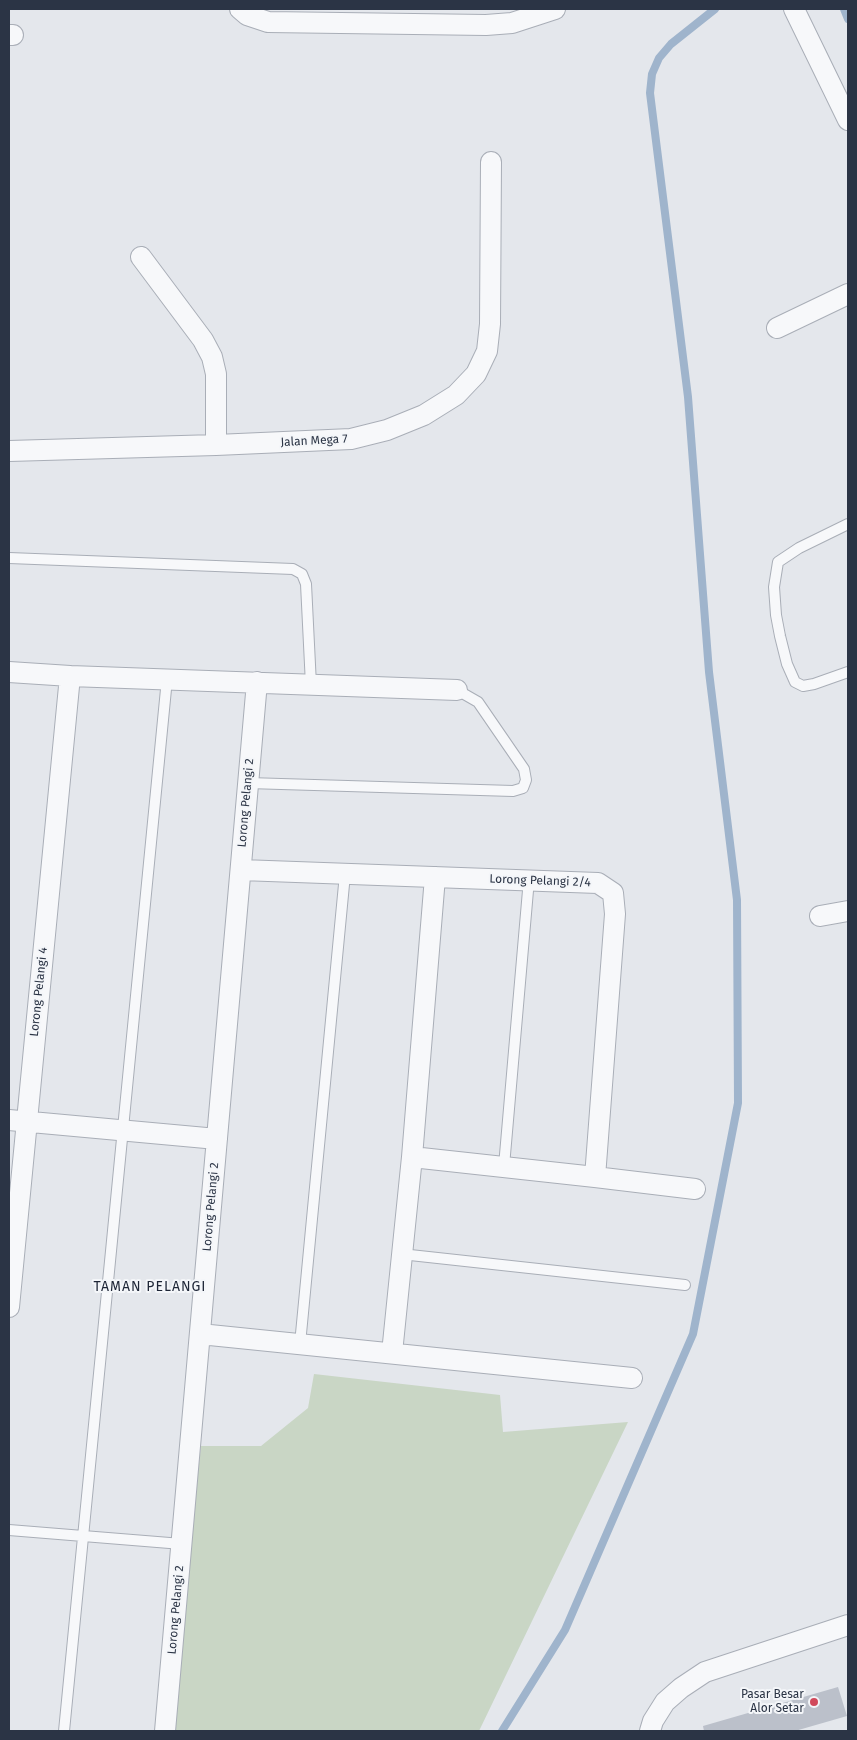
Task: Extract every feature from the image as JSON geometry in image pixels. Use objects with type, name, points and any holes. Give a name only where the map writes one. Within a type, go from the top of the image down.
[{"type":"street","points":[[240,9],[247,15],[268,22],[483,17],[512,23],[554,9]]},
{"type":"street","points":[[794,9],[848,120]]},
{"type":"street","name":"Jalan Mega 7","points":[[9,451],[216,446],[351,440],[387,430],[424,415],[456,395],[476,374],[487,351],[490,324],[490,162]]},
{"type":"street","points":[[141,257],[203,340],[212,357],[216,374],[216,446]]},
{"type":"street","points":[[777,328],[848,294]]},
{"type":"street","points":[[9,672],[70,676],[457,690]]},
{"type":"street","name":"Lorong Pelangi 4","points":[[9,1307],[18,1121],[70,676]]},
{"type":"street","name":"Lorong Pelangi 2","points":[[165,1731],[257,682]]},
{"type":"street","name":"Lorong Pelangi 2/4","points":[[240,870],[598,883],[613,893],[616,914],[595,1176]]},
{"type":"street","points":[[392,1353],[412,1157],[435,877]]},
{"type":"street","points":[[820,916],[848,911]]},
{"type":"street","points":[[18,1121],[217,1139]]},
{"type":"street","points":[[412,1157],[595,1176],[695,1189]]},
{"type":"street","points":[[200,1334],[632,1378]]},
{"type":"street","points":[[650,1731],[653,1721],[665,1702],[681,1688],[705,1672],[848,1625]]},
{"type":"lane","points":[[848,524],[799,548],[778,562],[774,587],[780,636],[787,664],[795,682],[803,686],[814,684],[848,672]]},
{"type":"lane","points":[[9,558],[293,569],[302,574],[306,584],[311,685]]},
{"type":"lane","points":[[64,1731],[167,679]]},
{"type":"lane","points":[[248,783],[513,791],[523,788],[526,780],[524,769],[478,702],[457,690]]},
{"type":"lane","points":[[300,1344],[345,874]]},
{"type":"lane","points":[[504,1166],[529,879]]},
{"type":"lane","points":[[402,1254],[685,1285]]},
{"type":"lane","points":[[9,1530],[182,1544]]},
{"type":"green space","points":[[314,1374],[500,1395],[503,1432],[628,1422],[479,1731],[169,1731],[201,1446],[261,1446],[308,1408]]},
{"type":"building","name":"Pasar Besar Alor Setar","points":[[838,1687],[847,1716],[795,1731],[704,1731],[703,1726]]},
{"type":"waterway","points":[[502,1731],[565,1630],[693,1334],[738,1103],[737,900],[709,672],[688,397],[650,93],[652,74],[659,58],[671,44],[715,9]]},
{"type":"waterway","points":[[844,9],[848,19]]},
{"type":"place","name":"Pasar Besar Alor Setar","points":[[814,1702]]},
{"type":"district","name":"TAMAN PELANGI","points":[[150,1287]]}]
